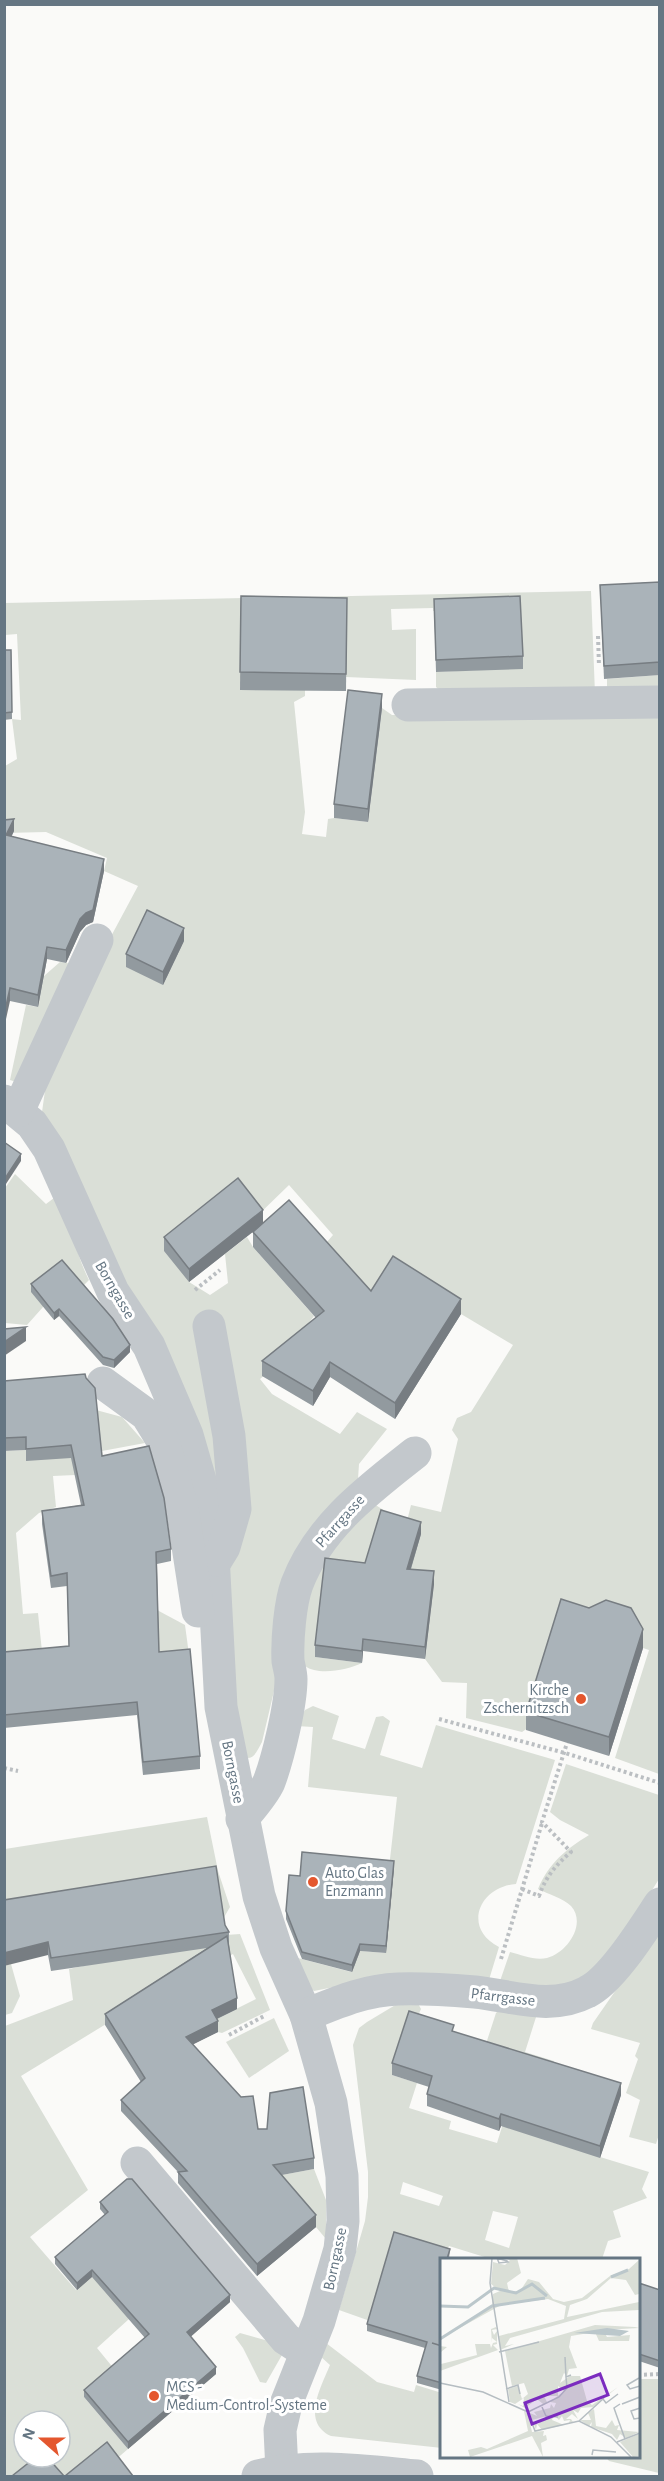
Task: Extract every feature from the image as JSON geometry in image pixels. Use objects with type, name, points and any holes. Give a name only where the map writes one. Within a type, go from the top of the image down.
[{"type":"street","points":[[408,705],[660,702]]},
{"type":"street","points":[[11,1106],[97,940]]},
{"type":"street","name":"Borngasse","points":[[11,1106],[32,1124],[49,1149],[113,1292],[149,1346],[187,1436],[202,1487],[212,1536],[221,1707],[242,1819],[261,1904],[276,1948],[306,2015],[331,2103],[342,2176],[343,2221],[340,2250],[330,2289],[286,2403],[270,2474]]},
{"type":"street","points":[[208,1326],[228,1436],[235,1509],[224,1547],[214,1564]]},
{"type":"street","points":[[103,1383],[147,1415],[163,1441],[182,1507],[197,1609],[218,1670]]},
{"type":"street","name":"Pfarrgasse","points":[[242,1819],[268,1784],[297,1679],[288,1660],[291,1617],[296,1586],[309,1558],[324,1534],[363,1494],[415,1453]]},
{"type":"street","name":"Pfarrgasse","points":[[306,2015],[363,1993],[398,1989],[491,1994],[539,2002],[557,2002],[590,1991],[608,1975],[660,1905]]},
{"type":"street","points":[[137,2163],[286,2339],[306,2352]]},
{"type":"street","points":[[270,2474],[340,2469],[417,2476]]},
{"type":"path","points":[[187,1295],[220,1270]]},
{"type":"path","points":[[439,1719],[564,1752],[660,1783]]},
{"type":"path","points":[[491,1994],[567,1743]]},
{"type":"path","points":[[4,1768],[18,1771]]},
{"type":"path","points":[[522,1889],[539,1896],[543,1883],[553,1868],[571,1852],[542,1822]]},
{"type":"path","points":[[640,2375],[660,2374]]},
{"type":"shaded area","points":[[591,591],[595,694],[444,694],[436,687],[436,672],[522,668],[520,608],[433,611],[433,608],[391,609],[392,630],[416,629],[416,680],[346,677],[305,690],[305,696],[294,702],[305,812],[302,834],[326,837],[328,819],[368,822],[382,708],[392,715],[659,711],[659,1774],[615,1758],[649,1650],[643,1648],[522,1732],[466,1718],[467,1683],[442,1682],[425,1659],[434,1584],[315,1657],[362,1663],[333,1671],[317,1671],[305,1666],[300,1656],[304,1593],[326,1545],[374,1504],[385,1511],[372,1553],[405,1529],[411,1505],[441,1512],[458,1439],[452,1430],[457,1418],[471,1412],[513,1345],[461,1314],[357,1292],[320,1250],[333,1235],[289,1185],[189,1282],[210,1295],[228,1283],[225,1254],[247,1237],[253,1247],[314,1316],[278,1364],[260,1379],[272,1394],[340,1434],[357,1412],[387,1429],[359,1464],[358,1479],[311,1534],[262,1742],[252,1757],[241,1756],[223,1534],[42,1112],[48,1069],[101,955],[138,886],[104,871],[107,858],[46,832],[5,833],[5,766],[17,759],[12,719],[21,720],[17,634],[5,635],[4,603]],"holes":[[[147,924],[184,941],[163,985]]]},
{"type":"shaded area","points":[[659,675],[659,694],[607,696],[607,679]]},
{"type":"shaded area","points":[[60,962],[73,964],[19,1083],[10,1080],[26,1005],[38,1007],[44,976]]},
{"type":"shaded area","points":[[15,1174],[46,1204],[58,1195],[89,1280],[80,1289],[43,1307],[27,1325],[5,1323],[5,1188]]},
{"type":"shaded area","points":[[96,1410],[122,1417],[145,1443],[102,1451],[105,1469],[75,1475],[53,1476],[56,1507],[39,1513],[16,1533],[23,1614],[38,1613],[43,1661],[5,1665],[5,1451],[26,1450],[26,1461]]},
{"type":"shaded area","points":[[157,1610],[185,1625],[190,1662],[161,1665],[158,1649]]},
{"type":"shaded area","points":[[313,1706],[339,1716],[332,1739],[365,1749],[376,1717],[383,1716],[390,1721],[380,1755],[422,1768],[436,1725],[555,1760],[516,1884],[493,1892],[485,1900],[480,1910],[478,1920],[481,1930],[499,1947],[488,1983],[344,1985],[314,1991],[304,1984],[294,1957],[351,1972],[360,1951],[386,1953],[394,1869],[389,1868],[397,1797],[308,1787],[313,1727],[296,1726],[305,1710]]},
{"type":"shaded area","points":[[566,1764],[659,1795],[659,1879],[626,1932],[590,1974],[561,1988],[499,1984],[510,1952],[533,1958],[547,1958],[568,1944],[576,1929],[577,1921],[571,1906],[560,1898],[538,1889],[547,1872],[559,1858],[589,1835],[560,1820],[550,1812]]},
{"type":"shaded area","points":[[207,1817],[218,1871],[230,1907],[223,1919],[5,1906],[5,1849]]},
{"type":"shaded area","points":[[659,1928],[660,2131],[656,2144],[629,2137],[640,2100],[626,2093],[638,2059],[635,2056],[640,2043],[591,2029]]},
{"type":"shaded area","points":[[240,1934],[270,2010],[222,2033],[218,2032],[212,2021],[256,1999],[233,1954],[165,1988],[21,2076],[88,2190],[30,2237],[76,2290],[94,2276],[129,2319],[97,2348],[115,2370],[84,2397],[128,2449],[114,2461],[79,2476],[5,2476],[5,2026],[73,2000],[69,1969],[226,1935]]},
{"type":"shaded area","points":[[11,1964],[20,1996],[12,2013],[5,2015],[4,1966]]},
{"type":"shaded area","points":[[416,2000],[421,2009],[392,2075],[417,2083],[409,2108],[451,2121],[449,2129],[497,2143],[514,2088],[483,2053],[496,2013],[500,2009],[537,2014],[525,2052],[554,2061],[546,2090],[548,2141],[649,2172],[642,2189],[647,2198],[613,2211],[621,2237],[608,2241],[602,2258],[488,2258],[449,2246],[445,2254],[370,2321],[339,2310],[365,2221],[368,2197],[368,2172],[353,2045],[359,2028],[402,2001]],"holes":[[[403,2182],[443,2196],[439,2206],[400,2194]],[[493,2211],[518,2217],[509,2248],[485,2240]]]},
{"type":"shaded area","points":[[274,2018],[289,2051],[249,2078],[226,2042]]},
{"type":"shaded area","points":[[314,2169],[326,2200],[326,2239],[291,2197],[254,2198],[282,2175]]},
{"type":"shaded area","points":[[240,2333],[276,2343],[282,2355],[266,2383],[260,2382],[235,2337]]},
{"type":"shaded area","points":[[326,2343],[377,2382],[414,2392],[416,2385],[440,2392],[440,2448],[331,2436],[322,2430],[317,2422],[316,2404],[318,2393],[330,2365],[320,2356]]},
{"type":"shaded area","points":[[640,2379],[659,2379],[659,2473],[609,2461],[606,2457],[640,2457]]},
{"type":"building","points":[[660,582],[660,662],[604,666],[600,585]]},
{"type":"building","points":[[241,596],[347,598],[346,674],[240,672]]},
{"type":"building","points":[[520,596],[523,656],[436,660],[434,599]]},
{"type":"building","points":[[4,650],[11,650],[12,712],[4,713]]},
{"type":"building","points":[[348,690],[382,694],[368,809],[334,804]]},
{"type":"building","points":[[14,819],[6,835],[104,859],[93,910],[80,919],[66,950],[47,947],[38,995],[10,988],[4,1015],[4,820]]},
{"type":"building","points":[[147,910],[184,928],[163,972],[126,954]]},
{"type":"building","points":[[4,1142],[21,1154],[4,1180]]},
{"type":"building","points":[[238,1178],[263,1210],[189,1269],[164,1237]]},
{"type":"building","points":[[289,1200],[371,1291],[393,1256],[461,1299],[395,1403],[330,1362],[313,1391],[262,1361],[324,1311],[253,1232]]},
{"type":"building","points":[[62,1260],[113,1319],[130,1345],[114,1360],[103,1357],[59,1309],[54,1313],[31,1284]]},
{"type":"building","points":[[26,1327],[4,1342],[4,1329]]},
{"type":"building","points":[[85,1374],[95,1388],[102,1456],[149,1446],[164,1498],[171,1549],[156,1552],[159,1652],[190,1649],[200,1756],[143,1762],[137,1702],[4,1715],[4,1652],[69,1646],[67,1573],[51,1576],[42,1511],[84,1505],[71,1445],[26,1449],[26,1437],[4,1438],[4,1381]]},
{"type":"building","points":[[381,1510],[421,1522],[407,1569],[434,1571],[425,1647],[363,1639],[362,1651],[315,1645],[325,1558],[365,1563]]},
{"type":"building","name":"Kirche Zschernitzsch","points":[[561,1599],[589,1608],[606,1600],[631,1608],[643,1629],[609,1737],[526,1712]]},
{"type":"building","points":[[302,1852],[394,1861],[386,1946],[360,1944],[352,1965],[302,1952],[286,1911],[289,1875],[300,1876]]},
{"type":"building","points":[[216,1866],[225,1925],[229,1932],[51,1958],[48,1942],[4,1953],[4,1900]]},
{"type":"building","points":[[227,1936],[237,1998],[212,2010],[218,2021],[186,2037],[241,2097],[253,2096],[258,2129],[267,2129],[270,2093],[303,2087],[314,2158],[273,2165],[316,2215],[257,2264],[178,2172],[187,2171],[121,2100],[145,2078],[105,2014]]},
{"type":"building","points":[[409,2011],[454,2025],[452,2031],[621,2083],[600,2146],[501,2114],[499,2119],[427,2094],[432,2076],[392,2063]]},
{"type":"building","points":[[127,2179],[132,2179],[230,2295],[187,2332],[216,2367],[128,2442],[84,2390],[149,2334],[92,2270],[77,2283],[55,2257],[108,2212],[100,2202]]},
{"type":"building","points":[[394,2232],[450,2249],[447,2258],[440,2258],[440,2382],[417,2376],[427,2342],[367,2324]]},
{"type":"building","points":[[640,2283],[660,2290],[660,2361],[640,2354]]},
{"type":"building","points":[[107,2442],[133,2476],[65,2476]]},
{"type":"building","points":[[21,2469],[58,2469],[64,2476],[12,2476]]},
{"type":"place","name":"Kirche Zschernitzsch","points":[[581,1699]]},
{"type":"place","name":"Auto Glas Enzmann","points":[[313,1882]]},
{"type":"place","name":"MCS - Medium-Control-Systeme","points":[[154,2396]]}]
